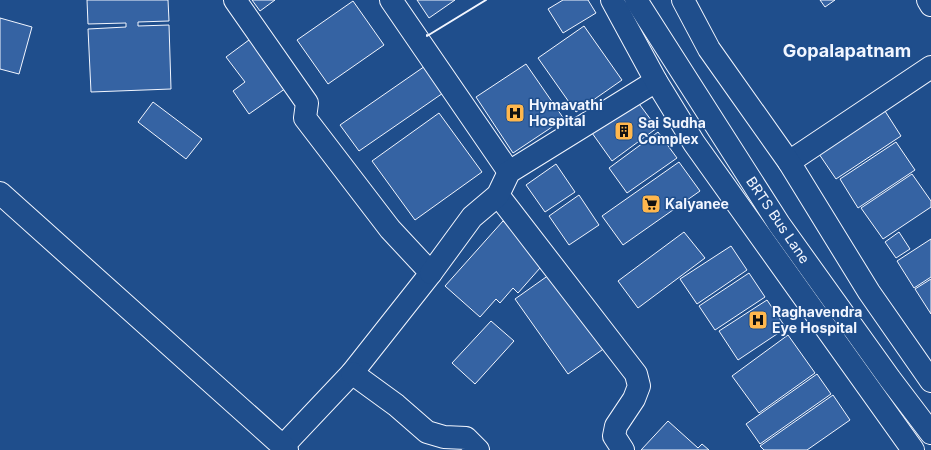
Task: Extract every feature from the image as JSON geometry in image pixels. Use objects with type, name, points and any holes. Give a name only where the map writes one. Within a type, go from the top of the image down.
[{"type":"main road","points":[[235,0],[307,103],[305,118],[390,229],[431,273]]},
{"type":"main road","points":[[391,0],[509,172]]},
{"type":"main road","points":[[612,0],[656,81],[694,143],[913,450]]},
{"type":"main road","name":"BRTS Bus Lane","points":[[636,0],[779,224],[885,373],[931,433]]},
{"type":"main road","points":[[683,0],[709,49],[790,162],[869,292],[931,381]]},
{"type":"main road","points":[[928,0],[931,5]]},
{"type":"main road","points":[[790,162],[931,67]]},
{"type":"main road","points":[[0,193],[285,448],[352,373],[431,273],[472,217],[498,195],[509,172],[656,81]]},
{"type":"main road","points":[[498,195],[636,374],[639,386],[634,399],[616,426],[614,436],[623,450]]},
{"type":"main road","points":[[352,373],[396,405],[427,432],[444,437],[466,438],[478,450]]},
{"type":"building","points":[[87,0],[168,0],[169,21],[138,22],[138,26],[169,25],[171,89],[91,92],[88,29],[126,27],[126,23],[88,24]]},
{"type":"building","points":[[252,0],[275,0],[260,11]]},
{"type":"building","points":[[417,0],[455,0],[429,18]]},
{"type":"building","points":[[563,0],[588,0],[596,13],[563,33],[548,9]]},
{"type":"building","points":[[820,0],[835,0],[825,7]]},
{"type":"building","points":[[353,1],[384,45],[328,84],[297,40]]},
{"type":"building","points":[[0,18],[32,27],[19,74],[0,69]]},
{"type":"building","points":[[584,26],[622,80],[576,112],[538,58]]},
{"type":"building","points":[[253,37],[289,86],[249,114],[233,91],[245,82],[226,57]]},
{"type":"building","points":[[428,64],[446,91],[359,151],[340,125]]},
{"type":"building","points":[[526,64],[564,119],[513,153],[476,97]]},
{"type":"building","name":"Sai Sudha Complex","points":[[637,101],[657,128],[612,161],[592,133]]},
{"type":"building","points":[[153,102],[202,139],[186,159],[138,122]]},
{"type":"building","points":[[885,111],[901,136],[836,179],[819,154]]},
{"type":"building","points":[[439,113],[482,172],[415,220],[372,161]]},
{"type":"building","points":[[658,132],[677,158],[627,193],[609,168]]},
{"type":"building","points":[[896,142],[915,170],[858,208],[840,179]]},
{"type":"building","name":"Kalyanee","points":[[679,162],[700,191],[623,245],[602,216]]},
{"type":"building","points":[[556,164],[575,192],[545,212],[526,185]]},
{"type":"building","points":[[912,174],[931,201],[931,207],[883,239],[861,208]]},
{"type":"building","points":[[579,195],[599,225],[569,245],[549,216]]},
{"type":"building","points":[[503,221],[547,260],[518,293],[513,288],[500,303],[496,299],[480,317],[445,286]]},
{"type":"building","points":[[684,232],[705,258],[638,308],[618,281]]},
{"type":"building","points":[[899,232],[910,249],[896,258],[885,242]]},
{"type":"building","points":[[931,239],[931,277],[914,288],[897,261]]},
{"type":"building","points":[[731,246],[747,270],[697,304],[680,279]]},
{"type":"building","points":[[556,270],[609,345],[568,374],[515,299]]},
{"type":"building","points":[[749,273],[765,297],[715,330],[699,306]]},
{"type":"building","points":[[931,279],[931,314],[915,289]]},
{"type":"building","points":[[767,300],[786,328],[738,360],[719,331]]},
{"type":"building","points":[[491,321],[514,341],[475,384],[452,363]]},
{"type":"building","points":[[788,335],[815,373],[759,413],[732,376]]},
{"type":"building","points":[[817,374],[831,394],[760,444],[746,424]]},
{"type":"building","points":[[833,395],[850,420],[807,450],[764,450],[760,446]]},
{"type":"building","points":[[668,421],[698,448],[702,444],[709,450],[641,450]]},
{"type":"wall","points":[[427,35],[486,0]]},
{"type":"place","name":"Hymavathi Hospital","points":[[515,113]]},
{"type":"place","name":"Sai Sudha Complex","points":[[624,131]]},
{"type":"place","name":"Kalyanee","points":[[651,204]]},
{"type":"place","name":"Raghavendra Eye Hospital","points":[[758,320]]},
{"type":"district","name":"Gopalapatnam","points":[[847,51]]}]
